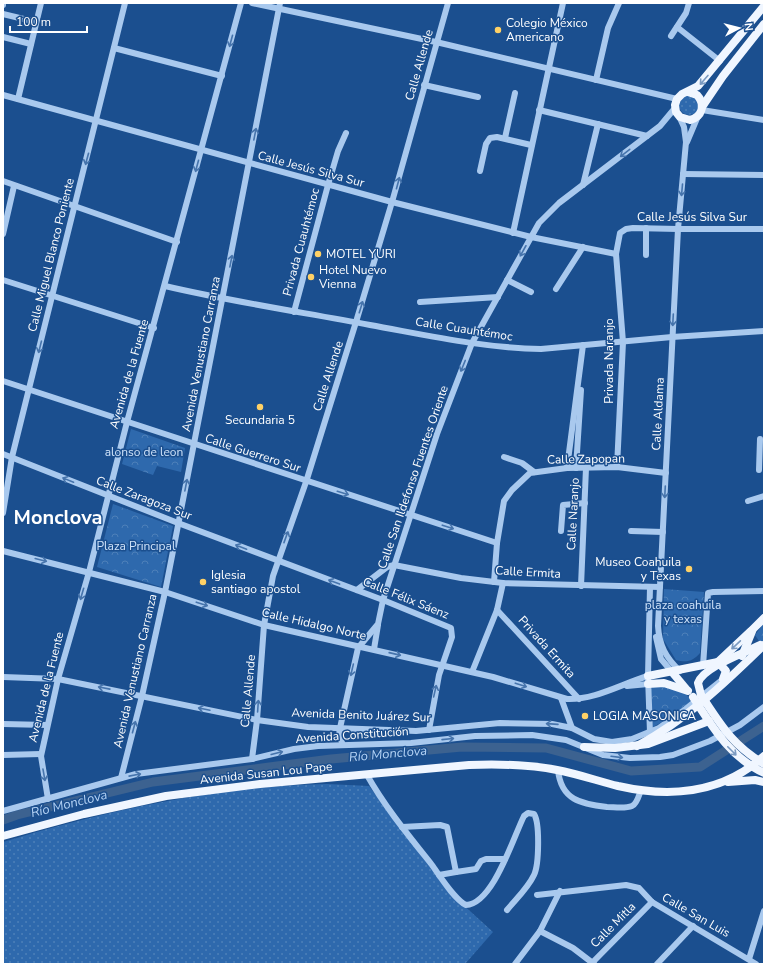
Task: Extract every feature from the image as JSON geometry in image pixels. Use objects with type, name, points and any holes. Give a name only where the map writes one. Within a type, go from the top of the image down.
[{"type":"main road","points":[[764,6],[698,86],[682,94],[677,99],[677,111],[686,120],[693,119],[701,111],[723,76],[764,24]]},
{"type":"main road","points":[[688,92],[697,95],[701,100],[701,111]]},
{"type":"main road","points":[[694,694],[699,679],[719,663],[764,618]]},
{"type":"main road","points":[[752,631],[755,642],[764,644]]},
{"type":"main road","points":[[723,679],[735,668],[743,654],[752,631]]},
{"type":"main road","points":[[648,680],[676,672],[719,663],[764,644]]},
{"type":"main road","points":[[637,746],[681,720],[737,672],[764,644]]},
{"type":"main road","points":[[719,663],[726,672],[723,679]]},
{"type":"main road","points":[[676,672],[736,745],[747,754],[764,764]]},
{"type":"main road","points":[[648,680],[664,683],[694,694],[709,721],[735,754],[764,773]]},
{"type":"main road","points":[[584,747],[614,748],[637,746],[654,742],[709,721]]},
{"type":"main road","name":"Avenida Susan Lou Pape","points":[[3,836],[84,814],[166,796],[260,784],[478,765],[521,766],[558,770],[613,785],[641,790],[682,792],[700,789],[723,782],[741,773],[764,756]]},
{"type":"main road","points":[[723,782],[752,780],[764,782]]},
{"type":"street","points":[[18,99],[41,3]]},
{"type":"street","name":"Calle Miguel Blanco Poniente","points":[[3,514],[12,457],[125,3]]},
{"type":"street","name":"Avenida de la Fuente","points":[[48,799],[41,754],[47,725],[127,422],[154,328],[241,3]]},
{"type":"street","points":[[252,3],[280,6],[677,99]]},
{"type":"street","name":"Calle Allende","points":[[252,759],[257,720],[264,625],[273,576],[306,482],[356,322],[392,202],[448,3]]},
{"type":"street","points":[[513,233],[563,3]]},
{"type":"street","points":[[596,80],[608,28],[619,3]]},
{"type":"street","points":[[671,36],[686,13],[689,3]]},
{"type":"street","name":"Avenida Venustiano Carranza","points":[[121,778],[142,696],[165,592],[280,6]]},
{"type":"street","points":[[3,14],[36,22]]},
{"type":"street","points":[[677,27],[720,61]]},
{"type":"street","points":[[3,38],[31,44]]},
{"type":"street","points":[[114,48],[222,76]]},
{"type":"street","points":[[424,85],[478,97]]},
{"type":"street","points":[[506,138],[515,93]]},
{"type":"street","name":"Calle Jesús Silva Sur","points":[[3,95],[201,151],[392,202],[513,233],[616,254]]},
{"type":"street","points":[[539,110],[647,136]]},
{"type":"street","name":"Calle Aldama","points":[[676,672],[664,651],[658,634],[658,626],[678,230],[685,152],[685,133],[677,111]]},
{"type":"street","name":"Calle San Ildefonso Fuentes Oriente","points":[[374,649],[384,600],[437,434],[472,343],[531,237],[546,214],[660,126],[677,111]]},
{"type":"street","points":[[701,111],[764,120]]},
{"type":"street","name":"Calle Aldama","points":[[685,152],[689,135],[701,111]]},
{"type":"street","points":[[583,185],[598,124]]},
{"type":"street","name":"Privada Cuauhtémoc","points":[[294,312],[328,185],[338,151],[346,133]]},
{"type":"street","points":[[480,171],[487,141],[492,137],[506,138],[531,145]]},
{"type":"street","points":[[683,174],[764,175]]},
{"type":"street","points":[[3,181],[177,242]]},
{"type":"street","points":[[3,234],[14,186]]},
{"type":"street","points":[[646,228],[646,254]]},
{"type":"street","name":"Calle Jesús Silva Sur","points":[[620,233],[626,229],[646,228],[678,230],[764,229]]},
{"type":"street","name":"Privada Naranjo","points":[[617,467],[623,342],[616,254],[620,233]]},
{"type":"street","points":[[556,289],[583,247]]},
{"type":"street","points":[[3,280],[154,328]]},
{"type":"street","points":[[507,280],[531,292]]},
{"type":"street","name":"Calle Cuauhtémoc","points":[[165,286],[223,300],[472,343],[535,349],[672,337],[764,331]]},
{"type":"street","points":[[420,302],[498,298]]},
{"type":"street","points":[[576,468],[583,345]]},
{"type":"street","points":[[567,468],[580,378]]},
{"type":"street","name":"Calle Guerrero Sur","points":[[3,381],[306,482],[411,514],[497,543]]},
{"type":"street","points":[[759,470],[762,456],[760,439]]},
{"type":"street","name":"Calle Zaragoza Sur","points":[[3,454],[277,561]]},
{"type":"street","points":[[504,457],[522,463],[534,472]]},
{"type":"street","name":"Calle Zapopan","points":[[494,582],[497,543],[505,498],[523,480],[534,472],[567,468],[617,467],[666,473]]},
{"type":"street","name":"Calle Naranjo","points":[[581,586],[586,468]]},
{"type":"street","points":[[748,501],[764,496]]},
{"type":"street","points":[[561,531],[562,506],[568,503],[585,503]]},
{"type":"street","points":[[631,531],[663,532]]},
{"type":"street","name":"Calle Hidalgo Norte","points":[[3,551],[165,592],[264,625],[505,680],[561,698],[579,699],[621,686],[648,680]]},
{"type":"street","name":"Calle Félix Sáenz","points":[[277,561],[384,600],[451,628],[452,637],[442,665],[434,697],[429,730]]},
{"type":"street","points":[[357,590],[387,567],[395,565]]},
{"type":"street","name":"Calle Ermita","points":[[395,565],[461,578],[503,583],[660,587]]},
{"type":"street","points":[[472,672],[497,610],[503,583]]},
{"type":"street","points":[[650,587],[648,645],[650,733]]},
{"type":"street","points":[[703,666],[707,596],[709,592],[764,591]]},
{"type":"street","name":"Privada Ermita","points":[[497,610],[579,699]]},
{"type":"street","name":"Calle San Ildefonso Fuentes Oriente","points":[[343,745],[339,735],[343,706],[359,646],[378,624]]},
{"type":"street","points":[[658,626],[656,643],[661,659]]},
{"type":"street","points":[[648,645],[676,672]]},
{"type":"street","name":"Avenida Benito Juárez Sur","points":[[3,678],[58,680],[257,720],[308,727],[429,730],[500,723],[552,724],[572,728],[594,739],[605,742],[632,739],[650,733],[683,711],[723,679]]},
{"type":"street","points":[[561,698],[572,728]]},
{"type":"street","name":"Avenida Constitución","points":[[3,811],[121,778],[252,759],[299,748],[411,742],[513,734],[547,736],[566,740],[603,755],[647,759],[673,755],[716,738],[740,725],[764,707]]},
{"type":"street","points":[[3,724],[47,725]]},
{"type":"street","points":[[3,755],[41,754]]},
{"type":"street","points":[[558,770],[559,779],[563,788],[574,800],[585,803],[611,807],[629,807],[636,802],[641,790]]},
{"type":"street","points":[[367,775],[381,799],[439,875],[462,903],[470,905],[482,898],[494,881],[524,816],[528,813],[532,813],[536,816],[538,823],[535,874],[507,910]]},
{"type":"street","points":[[402,826],[447,826],[456,872]]},
{"type":"street","points":[[439,875],[476,868],[486,859],[505,859]]},
{"type":"street","name":"Calle San Luis","points":[[560,891],[626,885],[639,888],[652,902],[756,964]]},
{"type":"street","points":[[537,895],[560,891]]},
{"type":"street","points":[[515,964],[540,931],[560,891]]},
{"type":"street","name":"Calle Mitla","points":[[592,964],[652,902]]},
{"type":"street","points":[[749,959],[764,911]]},
{"type":"street","points":[[657,964],[693,926]]},
{"type":"street","points":[[540,931],[574,948],[592,964]]},
{"type":"green space","points":[[689,95],[696,98],[699,105],[696,112],[689,115],[682,112],[679,105],[682,98]]},
{"type":"green space","name":"alonso de leon","points":[[131,429],[185,448],[181,472],[157,466],[153,475],[122,464]]},
{"type":"green space","name":"Plaza Principal","points":[[113,504],[173,526],[161,587],[97,567]]},
{"type":"green space","name":"plaza coahuila y texas","points":[[664,589],[704,592],[700,653],[690,661],[676,660],[663,639]]},
{"type":"green space","points":[[764,623],[764,641],[759,641],[755,635]]},
{"type":"green space","points":[[654,686],[681,691],[689,697],[691,702],[671,717],[653,727],[651,689]]},
{"type":"green space","points":[[327,784],[369,786],[448,890],[493,932],[465,964],[3,964],[3,842],[82,820],[163,802],[245,789]]},
{"type":"waterway","name":"Río Monclova","points":[[3,820],[17,815],[153,782],[331,759],[462,747],[546,748],[631,771],[700,767],[764,726]]},
{"type":"place","name":"Colegio México Americano","points":[[498,30]]},
{"type":"place","name":"MOTEL YURI","points":[[318,254]]},
{"type":"place","name":"Hotel Nuevo Vienna","points":[[311,277]]},
{"type":"place","name":"Secundaria 5","points":[[260,407]]},
{"type":"place","name":"Museo Coahuila y Texas","points":[[689,569]]},
{"type":"place","name":"Iglesia santiago apostol","points":[[203,582]]},
{"type":"place","name":"LOGIA MASONICA","points":[[585,716]]},
{"type":"district","name":"Monclova","points":[[58,517]]}]
